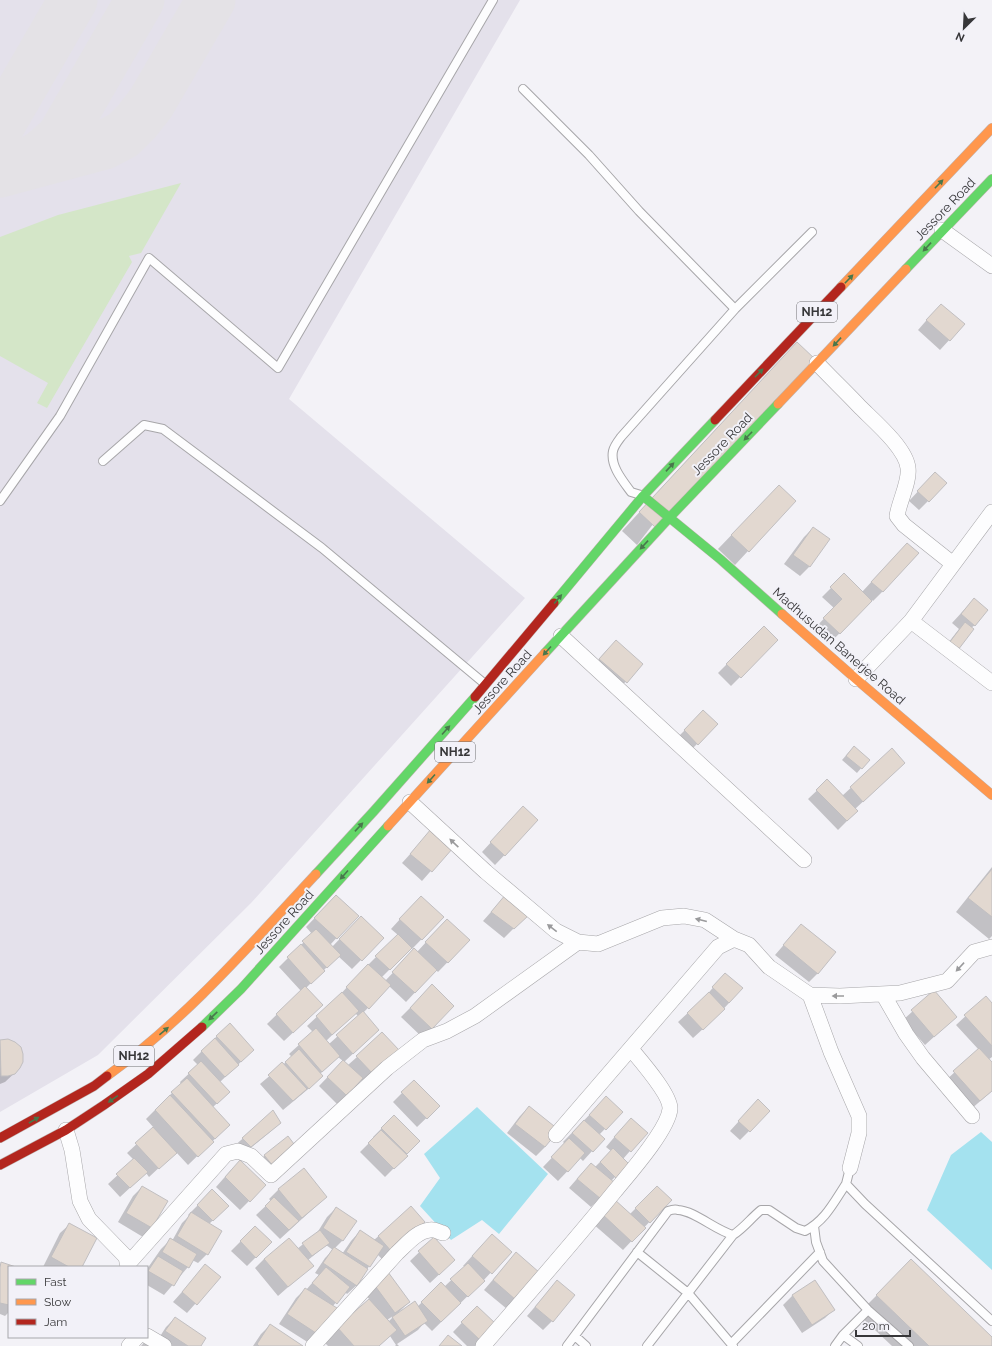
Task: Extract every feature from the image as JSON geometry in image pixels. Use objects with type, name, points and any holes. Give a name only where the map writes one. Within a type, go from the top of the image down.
[{"type":"main road","name":"NH12","points":[[0,1138],[94,1086],[134,1057],[172,1024],[218,979],[374,811],[485,685],[644,496],[992,128]]},
{"type":"main road","name":"Jessore Road","points":[[0,1165],[66,1130],[148,1074],[192,1037],[241,989],[670,517],[992,178]]},
{"type":"main road","name":"Madhusudan Banerjee Road","points":[[644,496],[720,558],[856,679],[991,791]]},
{"type":"street","points":[[942,230],[992,266]]},
{"type":"street","points":[[817,363],[892,439],[904,456],[909,469],[906,484],[898,506],[897,516],[904,526],[953,564]]},
{"type":"street","points":[[856,679],[911,621],[992,512]]},
{"type":"street","points":[[911,621],[992,683]]},
{"type":"street","points":[[561,636],[804,860]]},
{"type":"street","points":[[410,802],[486,872],[556,931],[578,942],[598,944],[662,918],[684,916],[705,920],[734,939],[749,945],[769,967],[810,995],[840,996],[900,993],[947,981],[974,952],[992,947]]},
{"type":"street","points":[[556,1135],[718,947],[734,939]]},
{"type":"street","points":[[128,1266],[226,1154],[238,1151],[251,1156],[271,1175],[386,1068],[423,1040],[447,1031],[474,1016],[578,942]]},
{"type":"street","points":[[883,994],[906,1034],[923,1058],[972,1116]]},
{"type":"street","points":[[810,995],[831,1052],[859,1116],[859,1133],[850,1168]]},
{"type":"street","points":[[483,1346],[652,1145],[665,1123],[670,1108],[665,1093],[631,1049]]},
{"type":"street","points":[[66,1130],[72,1150],[80,1200],[89,1219],[126,1257],[128,1266]]},
{"type":"street","points":[[313,1346],[397,1253],[422,1233],[430,1230],[443,1233]]},
{"type":"street","points":[[148,1337],[164,1346]]},
{"type":"street","points":[[130,1346],[136,1338]]},
{"type":"lane","points":[[0,501],[60,416],[149,258],[278,368],[493,0]]},
{"type":"lane","points":[[523,89],[589,155],[639,211],[735,309]]},
{"type":"lane","points":[[644,496],[631,492],[617,471],[613,459],[615,446],[621,437],[735,309],[812,232]]},
{"type":"lane","points":[[103,461],[144,426],[164,429],[322,548],[485,685]]},
{"type":"lane","points":[[647,1346],[734,1235],[761,1210],[769,1210],[796,1228],[805,1231],[814,1226],[824,1217],[846,1184],[850,1168]]},
{"type":"lane","points":[[846,1184],[865,1204],[992,1321]]},
{"type":"lane","points":[[567,1346],[668,1210],[678,1210],[689,1213],[726,1233],[734,1235]]},
{"type":"lane","points":[[814,1226],[816,1242],[824,1261],[868,1310],[909,1346]]},
{"type":"lane","points":[[637,1252],[688,1293],[732,1345],[820,1252]]},
{"type":"lane","points":[[835,1346],[843,1335],[868,1310]]},
{"type":"lane","points":[[843,1335],[858,1346]]},
{"type":"lane","points":[[575,1336],[586,1346]]},
{"type":"shaded area","points":[[0,0],[520,0],[289,399],[525,598],[251,903],[98,1055],[0,1112]]},
{"type":"green space","points":[[181,183],[141,253],[129,256],[132,262],[47,408],[37,403],[48,383],[0,356],[0,237],[58,215]]},
{"type":"water","points":[[477,1107],[548,1174],[499,1234],[482,1220],[451,1240],[420,1206],[440,1178],[424,1154]]},
{"type":"water","points":[[981,1132],[992,1142],[992,1270],[927,1210],[951,1155]]},
{"type":"building","points":[[941,304],[965,324],[950,341],[926,320]]},
{"type":"building","points":[[797,342],[816,360],[655,527],[639,512]]},
{"type":"building","points":[[935,472],[947,483],[929,502],[917,491]]},
{"type":"building","points":[[779,485],[796,501],[749,552],[731,535]]},
{"type":"building","points":[[813,527],[830,539],[810,567],[793,555]]},
{"type":"building","points":[[907,543],[919,553],[883,592],[871,582]]},
{"type":"building","points":[[844,573],[872,601],[840,634],[823,618],[842,599],[830,587]]},
{"type":"building","points":[[974,598],[988,610],[975,626],[961,614]]},
{"type":"building","points":[[965,622],[974,629],[958,650],[949,643]]},
{"type":"building","points":[[764,626],[778,640],[741,678],[726,664]]},
{"type":"building","points":[[616,640],[643,664],[627,683],[599,659]]},
{"type":"building","points":[[703,710],[718,724],[698,745],[684,730]]},
{"type":"building","points":[[854,746],[870,760],[862,769],[846,756]]},
{"type":"building","points":[[892,748],[905,763],[863,802],[850,787]]},
{"type":"building","points":[[827,779],[858,811],[847,821],[816,790]]},
{"type":"building","points":[[523,806],[538,820],[505,856],[490,842]]},
{"type":"building","points":[[431,829],[453,848],[432,872],[410,854]]},
{"type":"building","points":[[992,869],[992,917],[968,898]]},
{"type":"building","points":[[506,894],[529,915],[514,929],[491,912]]},
{"type":"building","points":[[336,895],[359,916],[337,939],[314,918]]},
{"type":"building","points":[[421,896],[444,917],[422,940],[399,919]]},
{"type":"building","points":[[361,916],[384,938],[362,961],[339,939]]},
{"type":"building","points":[[447,919],[470,940],[448,963],[425,942]]},
{"type":"building","points":[[801,924],[836,952],[818,974],[783,945]]},
{"type":"building","points":[[316,929],[341,955],[327,968],[302,941]]},
{"type":"building","points":[[398,934],[412,948],[390,970],[375,956]]},
{"type":"building","points":[[301,944],[325,971],[311,984],[287,957]]},
{"type":"building","points":[[414,948],[437,970],[415,993],[392,972]]},
{"type":"building","points":[[368,964],[391,985],[369,1009],[346,987]]},
{"type":"building","points":[[725,973],[743,988],[729,1003],[712,987]]},
{"type":"building","points":[[432,984],[454,1006],[432,1029],[410,1008]]},
{"type":"building","points":[[305,986],[323,1005],[293,1033],[276,1014]]},
{"type":"building","points":[[934,990],[957,1017],[934,1037],[911,1010]]},
{"type":"building","points":[[342,992],[359,1011],[332,1035],[316,1016]]},
{"type":"building","points":[[709,992],[725,1009],[703,1030],[687,1013]]},
{"type":"building","points":[[986,996],[992,1003],[992,1046],[964,1015]]},
{"type":"building","points":[[363,1011],[379,1030],[353,1054],[336,1035]]},
{"type":"building","points":[[230,1023],[254,1050],[241,1062],[216,1036]]},
{"type":"building","points":[[316,1028],[340,1056],[322,1072],[298,1044]]},
{"type":"building","points":[[382,1032],[399,1050],[373,1074],[356,1056]]},
{"type":"building","points":[[215,1038],[239,1065],[225,1077],[201,1051]]},
{"type":"building","points":[[8,1039],[21,1047],[23,1062],[15,1074],[1,1076],[0,1040]]},
{"type":"building","points":[[979,1048],[992,1062],[992,1091],[980,1101],[953,1071]]},
{"type":"building","points":[[299,1049],[323,1076],[309,1089],[285,1062]]},
{"type":"building","points":[[343,1060],[363,1078],[347,1096],[327,1077]]},
{"type":"building","points":[[201,1061],[230,1092],[217,1104],[188,1073]]},
{"type":"building","points":[[282,1062],[307,1089],[293,1101],[268,1075]]},
{"type":"building","points":[[187,1078],[230,1125],[215,1139],[171,1092]]},
{"type":"building","points":[[414,1080],[440,1106],[427,1119],[401,1092]]},
{"type":"building","points":[[170,1095],[214,1142],[198,1157],[155,1110]]},
{"type":"building","points":[[606,1096],[623,1112],[606,1130],[589,1115]]},
{"type":"building","points":[[758,1099],[770,1111],[750,1132],[738,1121]]},
{"type":"building","points":[[529,1106],[559,1130],[545,1147],[515,1124]]},
{"type":"building","points":[[273,1110],[281,1123],[251,1147],[242,1138]]},
{"type":"building","points":[[394,1115],[420,1141],[407,1154],[381,1128]]},
{"type":"building","points":[[631,1118],[648,1133],[631,1152],[614,1137]]},
{"type":"building","points":[[584,1120],[605,1139],[593,1152],[572,1133]]},
{"type":"building","points":[[153,1127],[177,1153],[159,1169],[135,1143]]},
{"type":"building","points":[[381,1130],[408,1156],[394,1169],[368,1143]]},
{"type":"building","points":[[288,1136],[297,1148],[274,1167],[264,1155]]},
{"type":"building","points":[[569,1138],[585,1153],[568,1172],[551,1157]]},
{"type":"building","points":[[613,1148],[629,1164],[616,1178],[600,1162]]},
{"type":"building","points":[[134,1158],[148,1172],[130,1188],[116,1174]]},
{"type":"building","points":[[240,1160],[266,1185],[250,1202],[225,1177]]},
{"type":"building","points":[[591,1163],[615,1183],[601,1199],[577,1179]]},
{"type":"building","points":[[304,1168],[327,1197],[302,1218],[278,1189]]},
{"type":"building","points":[[142,1186],[168,1201],[152,1228],[126,1213]]},
{"type":"building","points":[[657,1186],[672,1200],[650,1223],[635,1208]]},
{"type":"building","points":[[212,1189],[229,1206],[213,1221],[197,1205]]},
{"type":"building","points":[[274,1197],[299,1221],[289,1230],[265,1206]]},
{"type":"building","points":[[614,1199],[646,1228],[632,1242],[601,1213]]},
{"type":"building","points":[[411,1206],[425,1222],[392,1252],[378,1236]]},
{"type":"building","points":[[336,1207],[357,1221],[343,1241],[323,1228]]},
{"type":"building","points":[[191,1212],[222,1231],[208,1255],[177,1236]]},
{"type":"building","points":[[69,1223],[97,1238],[83,1266],[67,1266],[51,1257]]},
{"type":"building","points":[[255,1226],[272,1242],[256,1258],[240,1241]]},
{"type":"building","points":[[320,1230],[330,1243],[312,1256],[302,1243]]},
{"type":"building","points":[[360,1230],[384,1246],[370,1267],[346,1252]]},
{"type":"building","points":[[492,1234],[512,1252],[492,1274],[472,1256]]},
{"type":"building","points":[[434,1237],[455,1260],[439,1275],[418,1251]]},
{"type":"building","points":[[170,1238],[197,1254],[189,1268],[162,1252]]},
{"type":"building","points":[[289,1238],[314,1266],[288,1287],[264,1259]]},
{"type":"building","points":[[334,1247],[368,1269],[357,1286],[323,1263]]},
{"type":"building","points":[[516,1252],[540,1273],[516,1300],[493,1280]]},
{"type":"building","points":[[158,1256],[183,1271],[174,1286],[148,1271]]},
{"type":"building","points":[[911,1259],[992,1337],[992,1346],[929,1346],[876,1295]]},
{"type":"building","points":[[1,1262],[13,1266],[8,1266],[8,1305],[0,1303]]},
{"type":"building","points":[[468,1263],[485,1281],[468,1297],[450,1279]]},
{"type":"building","points":[[205,1264],[221,1277],[197,1305],[182,1292]]},
{"type":"building","points":[[326,1267],[350,1287],[337,1304],[312,1283]]},
{"type":"building","points":[[388,1272],[410,1302],[395,1313],[373,1283]]},
{"type":"building","points":[[557,1280],[575,1295],[553,1322],[535,1307]]},
{"type":"building","points":[[815,1280],[835,1310],[812,1325],[792,1295]]},
{"type":"building","points":[[441,1282],[461,1303],[441,1322],[421,1302]]},
{"type":"building","points":[[305,1288],[337,1308],[319,1335],[287,1314]]},
{"type":"building","points":[[369,1299],[397,1330],[379,1346],[354,1346],[337,1327]]},
{"type":"building","points":[[415,1301],[428,1321],[405,1336],[392,1317]]},
{"type":"building","points":[[477,1306],[496,1324],[481,1341],[461,1322]]},
{"type":"building","points":[[175,1317],[206,1338],[201,1346],[188,1346],[165,1331]]},
{"type":"building","points":[[270,1324],[303,1346],[259,1346],[257,1344]]},
{"type":"building","points":[[448,1335],[462,1346],[439,1346]]},
{"type":"taxiway","points":[[0,126],[73,0]]},
{"type":"taxiway","points":[[24,165],[43,153],[61,137],[140,0]]},
{"type":"taxiway","points":[[0,173],[104,145],[123,135],[137,121],[151,103],[211,0]]},
{"type":"traffic: fast","points":[[906,269],[992,179]]},
{"type":"traffic: fast","points":[[545,653],[670,517],[778,404]]},
{"type":"traffic: fast","points":[[554,603],[643,496],[715,420]]},
{"type":"traffic: fast","points":[[643,496],[720,559],[782,614]]},
{"type":"traffic: fast","points":[[316,874],[475,697]]},
{"type":"traffic: fast","points":[[202,1027],[241,989],[388,826]]},
{"type":"traffic: slow","points":[[841,287],[992,128]]},
{"type":"traffic: slow","points":[[778,404],[906,269]]},
{"type":"traffic: slow","points":[[782,614],[992,795]]},
{"type":"traffic: slow","points":[[388,826],[545,653]]},
{"type":"traffic: slow","points":[[107,1076],[136,1054],[190,1006],[242,954],[316,874]]},
{"type":"traffic: jam","points":[[715,420],[841,287]]},
{"type":"traffic: jam","points":[[475,697],[554,603]]},
{"type":"traffic: jam","points":[[0,1165],[66,1130],[104,1105],[148,1074],[202,1027]]},
{"type":"traffic: jam","points":[[0,1138],[94,1086],[107,1076]]}]
